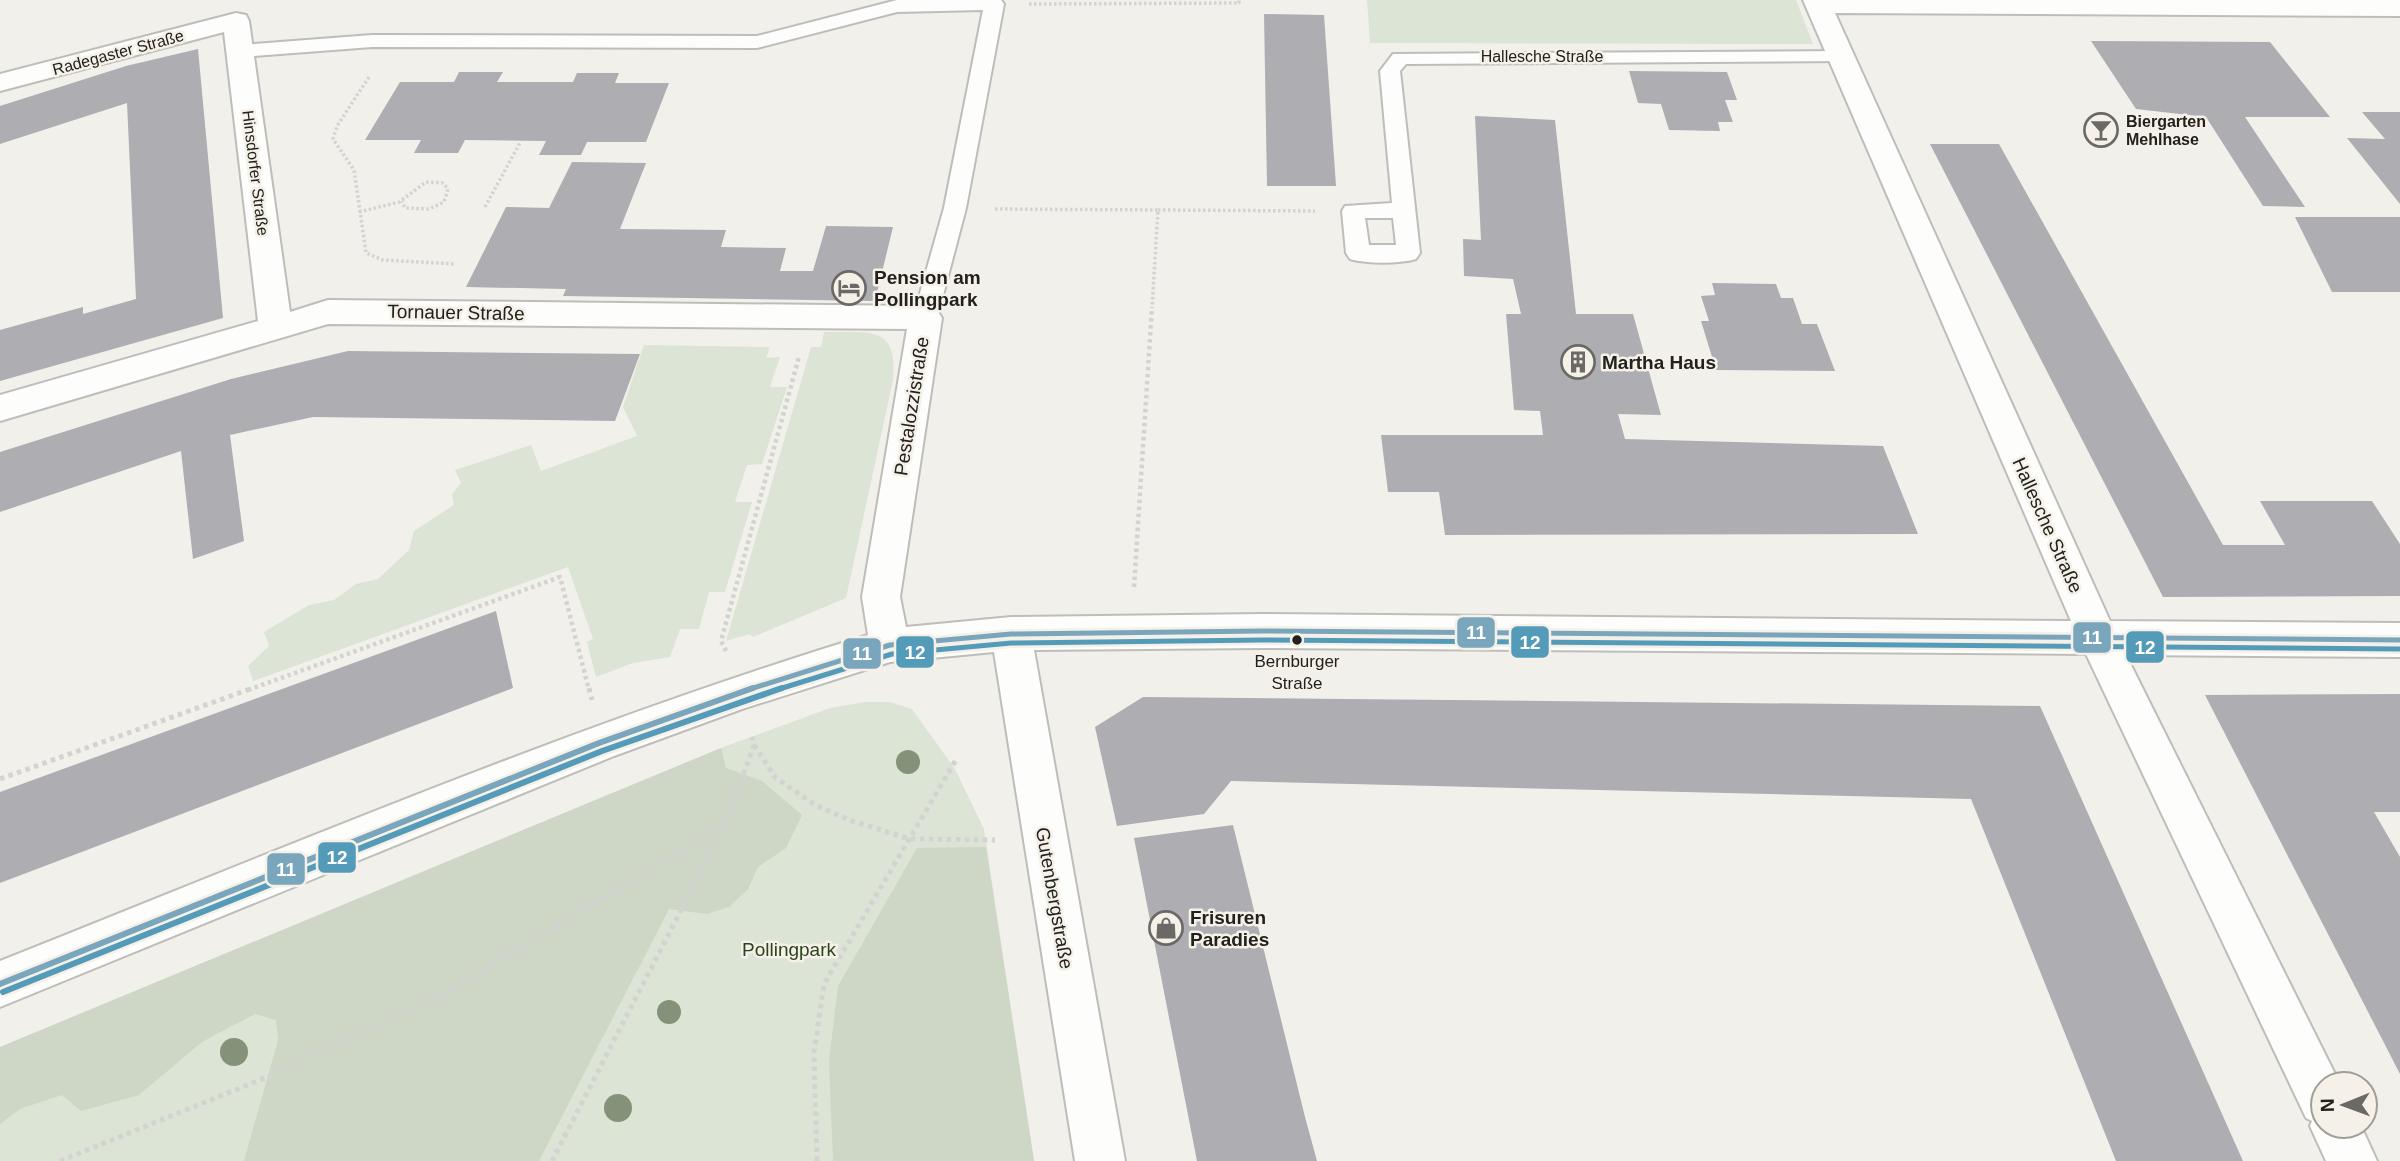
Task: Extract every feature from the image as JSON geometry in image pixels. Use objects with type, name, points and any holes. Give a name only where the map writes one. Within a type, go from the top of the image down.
[{"type":"street","points":[[1817,3],[2400,8]]},
{"type":"street","name":"Hallesche Straße","points":[[1817,3],[2098,638],[2309,1072]]},
{"type":"street","name":"Radegaster Straße","points":[[0,83],[238,36]]},
{"type":"street","name":"Hinsdorfer Straße","points":[[238,36],[275,326]]},
{"type":"street","name":"Tornauer Straße","points":[[0,408],[328,312],[925,318]]},
{"type":"street","name":"Pestalozzistraße","points":[[890,645],[881,597],[925,318]]},
{"type":"street","points":[[0,984],[599,743],[739,692],[890,645],[1011,634],[1315,631],[2400,640]]},
{"type":"street","name":"Gutenbergstraße","points":[[1011,634],[1100,1161]]},
{"type":"street","points":[[2342,1140],[2352,1161]]},
{"type":"lane","points":[[238,36],[372,41],[757,42],[897,6],[994,4]]},
{"type":"lane","name":"Pestalozzistraße","points":[[925,318],[955,208],[994,4]]},
{"type":"lane","name":"Hallesche Straße","points":[[1353,211],[1358,253],[1408,253],[1390,71],[1401,58],[1840,57]]},
{"type":"lane","points":[[1353,211],[1404,210]]},
{"type":"path","points":[[994,4],[1239,3],[1239,0]]},
{"type":"path","points":[[374,73],[367,78],[337,126],[332,139],[354,167],[358,184],[361,240],[366,253],[383,260],[455,264]]},
{"type":"path","points":[[485,207],[521,141]]},
{"type":"path","points":[[359,212],[402,201],[414,187],[433,180],[443,183],[448,189],[444,201],[429,209],[405,208],[402,201]]},
{"type":"path","points":[[955,208],[1353,211]]},
{"type":"path","points":[[1138,538],[1158,211]]},
{"type":"path","points":[[811,316],[720,641],[754,744],[775,777],[816,805],[852,821],[910,839],[1045,841]]},
{"type":"path","points":[[0,779],[560,576],[590,688],[599,743]]},
{"type":"path","points":[[552,1161],[725,825],[754,744]]},
{"type":"path","points":[[817,1161],[814,1052],[824,984],[957,758]]},
{"type":"path","points":[[60,1161],[272,1075],[455,987],[725,825]]},
{"type":"green space","points":[[1367,0],[1796,0],[1813,44],[1370,43]]},
{"type":"green space","points":[[824,332],[877,335],[885,340],[891,349],[893,362],[893,380],[846,598],[753,637],[750,634],[726,641],[811,347],[821,347]]},
{"type":"green space","points":[[644,345],[770,347],[766,358],[780,357],[770,387],[787,387],[762,464],[747,465],[735,502],[752,502],[725,592],[709,592],[699,629],[680,629],[670,657],[633,663],[596,677],[587,642],[593,639],[568,567],[253,681],[248,666],[269,646],[264,632],[309,605],[334,600],[356,584],[378,579],[409,550],[414,531],[454,505],[452,494],[461,483],[455,470],[531,445],[541,471],[637,436],[623,407]]},
{"type":"green space","name":"Pollingpark","points":[[865,702],[890,702],[912,709],[955,769],[984,829],[1034,1161],[0,1161],[0,1047],[721,748],[830,708]]},
{"type":"green space","points":[[721,748],[726,768],[762,781],[802,815],[786,848],[758,867],[748,889],[729,907],[707,914],[669,909],[539,1161],[244,1161],[278,1040],[276,1020],[255,1014],[202,1042],[139,1095],[81,1111],[62,1095],[20,1109],[0,1124],[0,1047]]},
{"type":"green space","points":[[986,847],[1034,1161],[833,1161],[829,1061],[838,986],[917,848]]},
{"type":"building","points":[[1264,14],[1324,15],[1336,186],[1267,186]]},
{"type":"building","points":[[2091,41],[2270,42],[2330,117],[2245,117],[2305,207],[2263,206],[2206,117],[2136,109]]},
{"type":"building","points":[[198,49],[223,318],[0,381],[0,330],[83,307],[83,314],[136,299],[127,103],[0,144],[0,106],[126,66]]},
{"type":"building","points":[[1629,71],[1727,72],[1737,100],[1725,100],[1733,122],[1718,122],[1720,131],[1669,130],[1661,104],[1638,103]]},
{"type":"building","points":[[459,72],[503,72],[497,82],[573,82],[577,73],[619,73],[615,83],[669,83],[646,142],[587,142],[581,155],[539,155],[546,141],[465,140],[458,153],[414,153],[421,140],[365,140],[400,82],[454,82]]},
{"type":"building","points":[[2362,112],[2400,112],[2400,204],[2347,138],[2385,139]]},
{"type":"building","name":"Martha Haus","points":[[1475,116],[1555,120],[1576,314],[1633,314],[1661,415],[1618,414],[1625,439],[1883,446],[1918,534],[1445,535],[1439,492],[1388,492],[1381,435],[1543,435],[1540,411],[1514,410],[1506,314],[1521,314],[1513,279],[1464,276],[1463,239],[1481,240]]},
{"type":"building","points":[[1930,144],[1999,144],[2223,545],[2285,545],[2260,501],[2372,501],[2400,544],[2400,596],[2163,597]]},
{"type":"building","points":[[572,162],[646,163],[620,229],[726,230],[721,247],[786,248],[780,271],[813,271],[826,226],[893,227],[875,301],[563,296],[566,289],[466,287],[506,207],[549,208]]},
{"type":"building","points":[[2295,217],[2400,217],[2400,292],[2332,292]]},
{"type":"building","points":[[1712,283],[1776,284],[1781,298],[1793,298],[1802,324],[1817,324],[1835,371],[1716,370],[1701,321],[1709,321],[1701,296],[1715,295]]},
{"type":"building","points":[[348,351],[640,354],[615,421],[313,417],[230,435],[244,541],[193,559],[181,451],[0,512],[0,452],[231,379]]},
{"type":"building","points":[[496,611],[513,688],[0,883],[0,792]]},
{"type":"building","points":[[2400,694],[2400,812],[2374,812],[2400,857],[2400,1074],[2205,695]]},
{"type":"building","points":[[1143,697],[2040,706],[2243,1161],[2116,1161],[1971,799],[1231,781],[1204,814],[1117,826],[1095,727]]},
{"type":"building","points":[[1233,825],[1317,1161],[1197,1161],[1134,838]]},
{"type":"transit line","name":"11","points":[[0,984],[599,743],[739,692],[890,645],[1011,634],[1262,631],[2400,640]]},
{"type":"transit line","name":"12","points":[[3,992],[602,751],[742,700],[892,654],[1011,643],[1262,640],[2400,649]]},
{"type":"place","name":"Biergarten Mehlhase","points":[[2101,130]]},
{"type":"place","name":"Pension am Pollingpark","points":[[849,288]]},
{"type":"place","name":"Martha Haus","points":[[1578,362]]},
{"type":"place","name":"Bernburger Straße","points":[[1297,640]]},
{"type":"place","name":"Frisuren Paradies","points":[[1166,928]]}]
